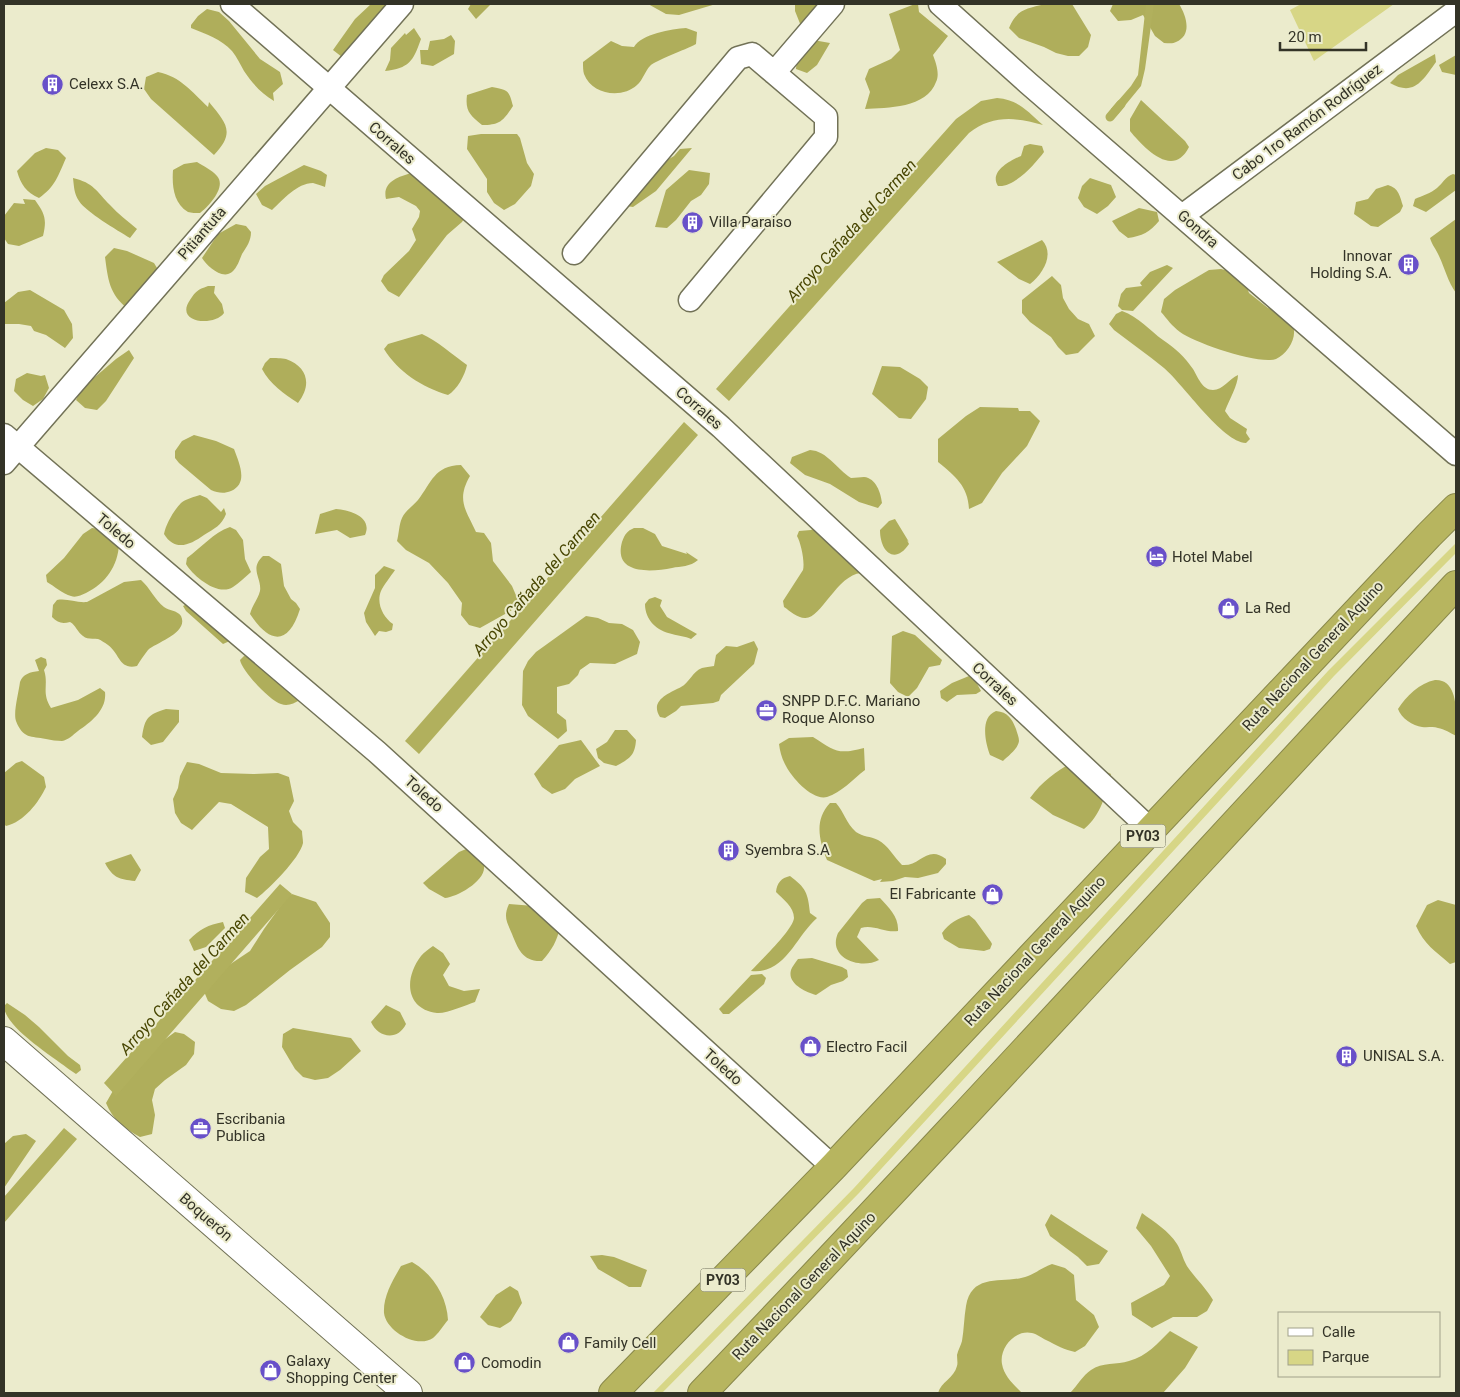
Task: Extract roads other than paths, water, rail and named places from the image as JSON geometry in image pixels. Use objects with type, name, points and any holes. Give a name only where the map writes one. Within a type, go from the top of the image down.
[{"type":"highway","name":"Ruta Nacional General Aquino","points":[[614,1393],[832,1167],[1456,508]]},
{"type":"highway","name":"Ruta Nacional General Aquino","points":[[702,1393],[878,1209],[1456,585]]},
{"type":"street","name":"Corrales","points":[[232,4],[696,405],[1150,829]]},
{"type":"street","name":"Pitiantuta","points":[[8,449],[402,4]]},
{"type":"street","points":[[774,73],[833,4]]},
{"type":"street","name":"Gondra","points":[[940,4],[1028,83],[1456,454]]},
{"type":"street","points":[[1453,4],[1456,10]]},
{"type":"street","name":"Cabo 1ro Ramón Rodríguez","points":[[1182,216],[1456,10]]},
{"type":"street","points":[[574,253],[738,58],[752,54],[826,117],[826,137],[690,300]]},
{"type":"street","name":"Toledo","points":[[8,449],[390,763],[832,1167]]},
{"type":"street","name":"Boquerón","points":[[4,1041],[408,1393]]},
{"type":"waterway","name":"Arroyo Cañada del Carmen","points":[[1110,117],[1121,104]]},
{"type":"place","name":"Celexx S.A.","points":[[53,84]]},
{"type":"place","name":"Villa Paraiso","points":[[693,222]]},
{"type":"place","name":"Innovar Holding S.A.","points":[[1408,265]]},
{"type":"place","name":"Hotel Mabel","points":[[1156,557]]},
{"type":"place","name":"La Red","points":[[1229,608]]},
{"type":"place","name":"SNPP D.F.C. Mariano Roque Alonso","points":[[766,710]]},
{"type":"place","name":"Syembra S.A","points":[[729,850]]},
{"type":"place","name":"El Fabricante","points":[[992,894]]},
{"type":"place","name":"Electro Facil","points":[[810,1047]]},
{"type":"place","name":"UNISAL S.A.","points":[[1347,1056]]},
{"type":"place","name":"Escribania Publica","points":[[200,1128]]},
{"type":"place","name":"Family Cell","points":[[568,1343]]},
{"type":"place","name":"Comodin","points":[[465,1363]]},
{"type":"place","name":"Galaxy Shopping Center","points":[[270,1370]]}]
